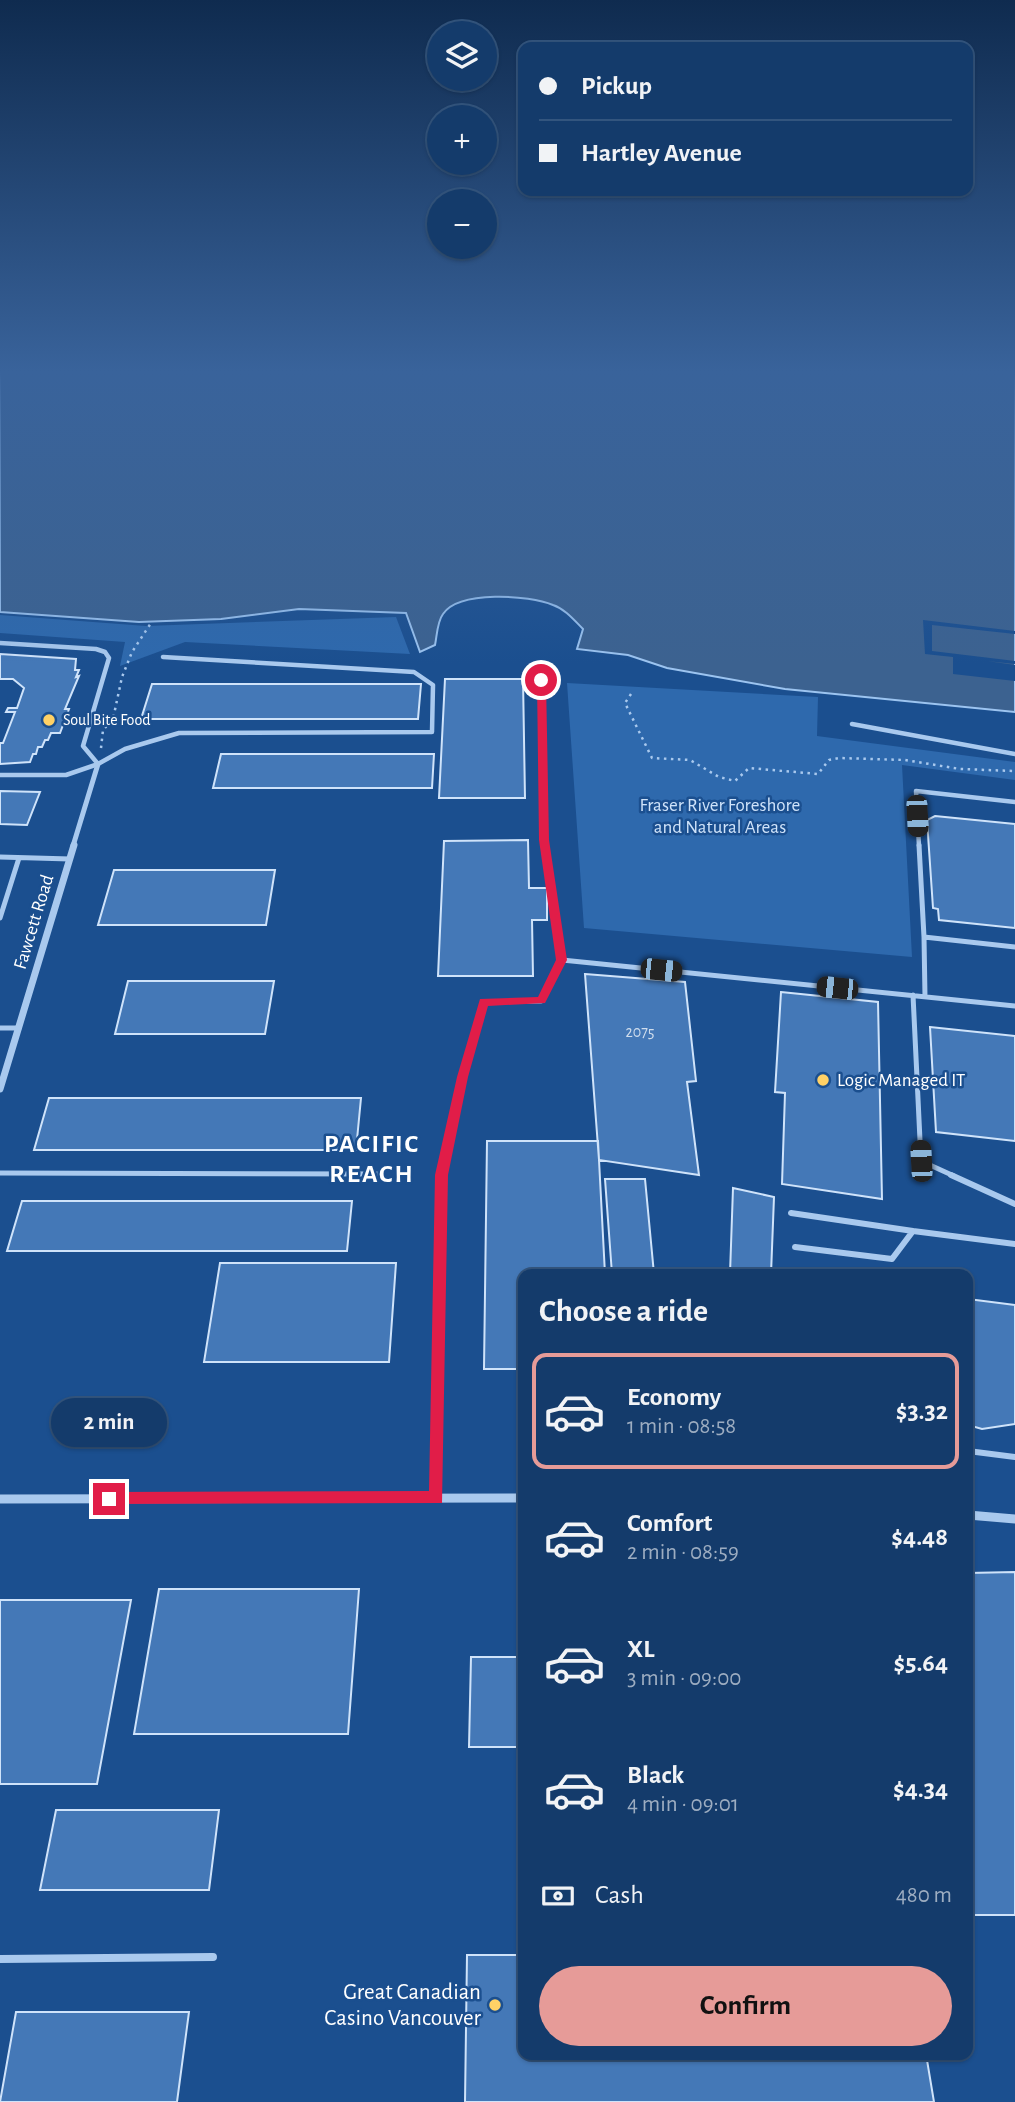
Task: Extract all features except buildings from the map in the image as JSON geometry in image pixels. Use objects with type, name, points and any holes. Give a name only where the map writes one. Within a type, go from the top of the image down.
[{"type":"street","name":"Fawcett Road","points":[[0,1089],[99,764]]},
{"type":"street","points":[[0,1499],[518,1498]]},
{"type":"street","points":[[973,1515],[1015,1519]]},
{"type":"lane","points":[[0,643],[96,649],[105,652],[110,658],[83,746],[99,764]]},
{"type":"lane","points":[[0,775],[66,775],[99,764],[125,749],[180,733],[432,732],[433,685],[414,672],[163,657]]},
{"type":"lane","points":[[436,1498],[441,1175],[462,1077],[484,1002],[541,1001],[562,960],[544,840],[541,680]]},
{"type":"lane","points":[[852,723],[1015,754]]},
{"type":"lane","points":[[925,996],[916,792],[1015,802]]},
{"type":"lane","points":[[0,858],[70,859]]},
{"type":"lane","points":[[0,918],[19,858]]},
{"type":"lane","points":[[924,937],[1014,948]]},
{"type":"lane","points":[[562,960],[1015,1006]]},
{"type":"lane","points":[[913,995],[921,1161],[1015,1204]]},
{"type":"lane","points":[[0,1028],[19,1028]]},
{"type":"lane","points":[[0,1173],[380,1174]]},
{"type":"lane","points":[[791,1213],[1015,1244]]},
{"type":"lane","points":[[794,1247],[892,1259],[913,1231]]},
{"type":"lane","points":[[973,1452],[1015,1457]]},
{"type":"lane","points":[[0,1959],[213,1957]]},
{"type":"path","points":[[99,764],[103,730],[113,719],[122,677],[132,652],[151,623]]},
{"type":"path","points":[[631,694],[625,703],[652,758],[659,761],[690,759],[719,779],[735,781],[749,768],[818,774],[829,760],[839,758],[905,760],[960,769],[1015,771]]},
{"type":"green space","points":[[0,615],[146,626],[396,617],[410,654],[185,642],[120,666],[125,642],[0,633]]},
{"type":"green space","name":"Fraser River Foreshore and Natural Areas","points":[[567,683],[818,697],[817,736],[1015,762],[1015,780],[902,765],[912,957],[584,928]]},
{"type":"shaded area","points":[[0,468],[1015,468],[1015,712],[785,689],[667,668],[628,655],[577,649],[583,629],[565,612],[542,602],[512,597],[479,598],[451,606],[441,617],[435,645],[420,652],[406,613],[299,609],[221,619],[139,622],[0,612]]},
{"type":"pier","points":[[923,620],[1015,631],[1015,634],[932,625],[932,651],[1015,661],[1015,664],[987,661],[1015,665],[1015,681],[953,674],[953,657],[925,654]]},
{"type":"place","name":"Soul Bite Food","points":[[49,720]]},
{"type":"place","name":"Logic Managed IT","points":[[823,1080]]},
{"type":"place","name":"Great Canadian Casino Vancouver","points":[[495,2005]]},
{"type":"district","name":"PACIFIC REACH","points":[[372,1159]]},
{"type":"route","points":[[109,1499],[436,1498],[441,1175],[462,1077],[484,1002],[541,1001],[562,960],[544,840],[541,680]]}]
